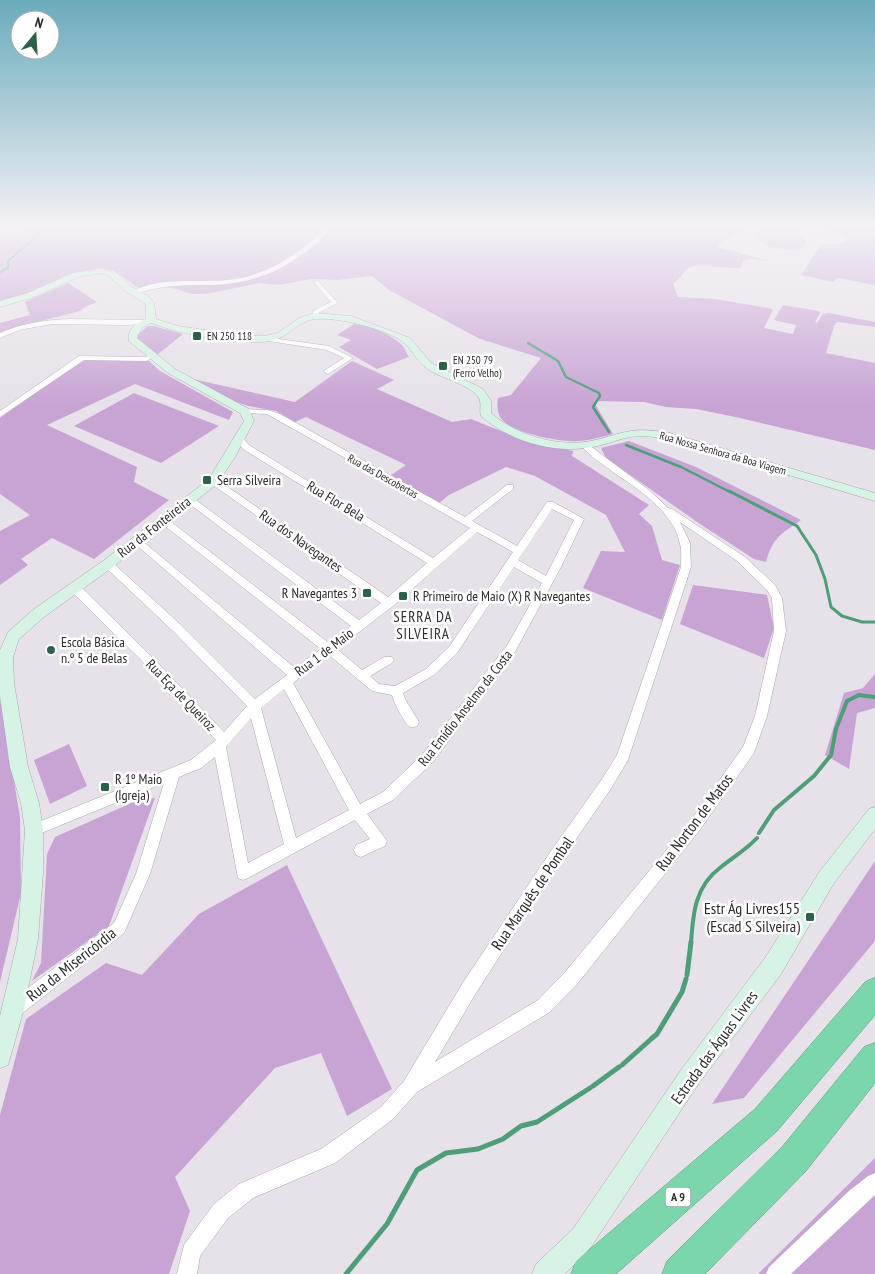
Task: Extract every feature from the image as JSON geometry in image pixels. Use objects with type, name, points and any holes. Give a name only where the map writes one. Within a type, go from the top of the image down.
[{"type":"highway","name":"A 9","points":[[589,1274],[766,1120],[875,992]]},
{"type":"highway","points":[[680,1274],[794,1159],[875,1058]]},
{"type":"main road","points":[[0,304],[31,295],[50,286]]},
{"type":"main road","points":[[125,286],[150,303],[150,317],[134,333],[132,339],[151,357],[183,380],[245,411]]},
{"type":"main road","name":"Rua Nossa Senhora da Boa Viagem","points":[[148,321],[192,331],[244,339],[264,339],[281,335],[302,320],[315,316],[348,318],[407,340],[428,365],[479,390],[485,397],[487,404],[486,414],[492,421],[517,434],[558,444],[585,445],[633,434],[666,435],[875,497]]},
{"type":"main road","name":"Rua da Fonteireira","points":[[3,657],[18,630],[108,564],[213,481],[249,421],[245,411]]},
{"type":"main road","points":[[0,1057],[13,1009],[28,939],[34,830],[30,803],[19,767],[3,657]]},
{"type":"main road","name":"Estrada das Águas Livres","points":[[546,1274],[582,1238],[690,1078],[773,966],[827,878],[875,815]]},
{"type":"street","points":[[136,292],[155,286]]},
{"type":"street","points":[[315,316],[315,312],[320,308],[335,303],[321,286]]},
{"type":"street","points":[[0,336],[16,329],[55,322],[148,321]]},
{"type":"street","points":[[264,339],[329,348],[349,358],[328,372]]},
{"type":"street","points":[[0,415],[82,358],[146,359],[151,357]]},
{"type":"street","name":"Rua das Descobertas","points":[[245,411],[268,412],[277,416],[519,551]]},
{"type":"street","name":"Rua Flor Bela","points":[[239,439],[246,447],[434,563]]},
{"type":"street","name":"Rua Marquês de Pombal","points":[[187,1274],[191,1252],[221,1211],[246,1191],[328,1156],[388,1113],[410,1087],[431,1042],[515,911],[570,830],[601,780],[623,756],[683,563],[685,543],[674,521],[660,507],[592,453],[585,445]]},
{"type":"street","name":"Rua dos Navegantes","points":[[213,481],[312,548],[388,603]]},
{"type":"street","points":[[465,522],[510,487]]},
{"type":"street","points":[[190,500],[359,626]]},
{"type":"street","name":"Rua Emídio Anselmo da Costa","points":[[221,742],[242,873],[358,813],[390,799],[428,758],[494,674],[512,647],[548,582],[579,519],[550,504],[519,551]]},
{"type":"street","name":"Rua Norton de Matos","points":[[410,1087],[544,1006],[572,977],[694,827],[749,749],[761,716],[780,631],[777,598],[771,588],[741,559],[660,507]]},
{"type":"street","points":[[163,520],[329,649],[376,688],[397,691],[430,672],[453,650],[519,551]]},
{"type":"street","name":"Rua 1 de Maio","points":[[34,830],[196,764],[221,742],[254,706],[388,603],[475,528]]},
{"type":"street","points":[[137,541],[290,677],[358,813],[380,840],[361,850]]},
{"type":"street","points":[[513,562],[548,582]]},
{"type":"street","points":[[108,564],[177,628],[254,706],[292,848]]},
{"type":"street","name":"Rua Eça de Queiroz","points":[[75,588],[144,656],[221,742]]},
{"type":"street","points":[[361,676],[388,660]]},
{"type":"street","points":[[397,691],[399,700],[413,722]]},
{"type":"street","name":"Rua da Misericórdia","points":[[13,1009],[119,928],[144,874],[173,774]]},
{"type":"street","points":[[776,1274],[857,1197],[875,1183]]},
{"type":"shaded area","points":[[0,286],[46,286],[32,293],[0,302]]},
{"type":"shaded area","points":[[60,286],[73,286],[97,302],[80,311],[0,333],[0,323],[30,315],[25,302]]},
{"type":"shaded area","points":[[136,286],[156,286],[140,289]]},
{"type":"shaded area","points":[[162,286],[243,286],[206,294],[191,294]]},
{"type":"shaded area","points":[[385,286],[674,286],[678,297],[715,299],[769,308],[773,310],[764,328],[793,334],[796,325],[774,320],[783,305],[819,311],[820,313],[815,322],[817,323],[823,314],[829,313],[875,322],[875,327],[837,322],[826,353],[875,363],[875,450],[740,418],[696,409],[666,407],[644,402],[596,401],[595,404],[613,434],[583,441],[549,439],[536,436],[505,423],[498,412],[498,398],[511,395],[541,358],[480,339]]},
{"type":"shaded area","points":[[354,324],[360,324],[387,334],[403,346],[409,357],[377,369],[339,347],[351,340],[337,335]]},
{"type":"shaded area","points":[[148,326],[183,334],[157,355],[139,341],[136,336]]},
{"type":"shaded area","points":[[89,359],[149,361],[160,371],[233,412],[229,420],[135,384],[47,425],[137,467],[134,482],[169,500],[94,559],[52,538],[21,559],[28,565],[0,585],[0,531],[30,515],[0,494],[0,418],[77,363]]},
{"type":"shaded area","points":[[352,361],[394,380],[377,389],[452,422],[471,419],[523,440],[573,451],[572,456],[649,505],[639,514],[652,526],[662,560],[680,565],[662,620],[583,588],[601,551],[625,552],[606,515],[535,476],[506,467],[449,495],[438,504],[391,475],[406,465],[306,417],[295,422],[276,411],[249,406],[220,397],[193,379],[295,402]]},
{"type":"shaded area","points":[[134,393],[219,426],[161,463],[74,426]]},
{"type":"shaded area","points":[[629,441],[696,467],[801,520],[778,537],[771,547],[766,562],[754,559],[700,524],[606,458],[601,448]]},
{"type":"shaded area","points":[[693,585],[767,595],[774,628],[764,658],[680,624]]},
{"type":"shaded area","points":[[875,674],[875,708],[857,713],[849,769],[825,755],[844,693],[863,688]]},
{"type":"shaded area","points":[[0,699],[20,817],[21,893],[0,982]]},
{"type":"shaded area","points":[[69,744],[87,786],[50,804],[34,760]]},
{"type":"shaded area","points":[[155,798],[109,926],[32,981],[41,963],[47,854],[55,837],[138,800]]},
{"type":"shaded area","points":[[875,861],[875,941],[744,1098],[712,1104]]},
{"type":"shaded area","points":[[287,865],[392,1089],[347,1116],[321,1053],[275,1068],[175,1177],[190,1211],[169,1274],[0,1274],[0,1115],[26,1019],[106,963],[142,975],[199,914]]},
{"type":"shaded area","points":[[875,1158],[875,1274],[758,1274]]},
{"type":"waterway","points":[[528,343],[558,361],[566,377],[599,393],[600,396],[593,407],[609,432]]},
{"type":"waterway","points":[[626,445],[681,467],[732,493]]},
{"type":"waterway","points":[[729,491],[797,526],[816,555],[825,579],[831,607],[842,616],[862,622],[875,622]]},
{"type":"waterway","points":[[759,833],[774,810],[814,776],[831,755],[836,729],[847,701],[859,695],[875,697]]},
{"type":"waterway","points":[[691,943],[697,901],[706,883],[712,874],[757,838]]},
{"type":"waterway","points":[[687,975],[691,942]]},
{"type":"waterway","points":[[651,1039],[657,1034],[682,992],[686,979]]},
{"type":"waterway","points":[[622,1065],[649,1041]]},
{"type":"waterway","points":[[593,1086],[619,1067]]},
{"type":"waterway","points":[[346,1274],[387,1224],[417,1170],[446,1153],[478,1149],[503,1139],[521,1126],[537,1122],[590,1088]]},
{"type":"place","name":"EN 250 118","points":[[197,336]]},
{"type":"place","name":"EN 250 79 (Ferro Velho)","points":[[443,366]]},
{"type":"place","name":"Serra Silveira","points":[[207,480]]},
{"type":"place","name":"R Navegantes 3","points":[[367,593]]},
{"type":"place","name":"R Primeiro de Maio (X) R Navegantes","points":[[403,596]]},
{"type":"place","name":"Escola Básica n.º 5 de Belas","points":[[51,650]]},
{"type":"place","name":"R 1º Maio (Igreja)","points":[[105,787]]},
{"type":"place","name":"Estr Ág Livres155 (Escad S Silveira)","points":[[810,917]]},
{"type":"district","name":"SERRA DA SILVEIRA","points":[[423,626]]}]
